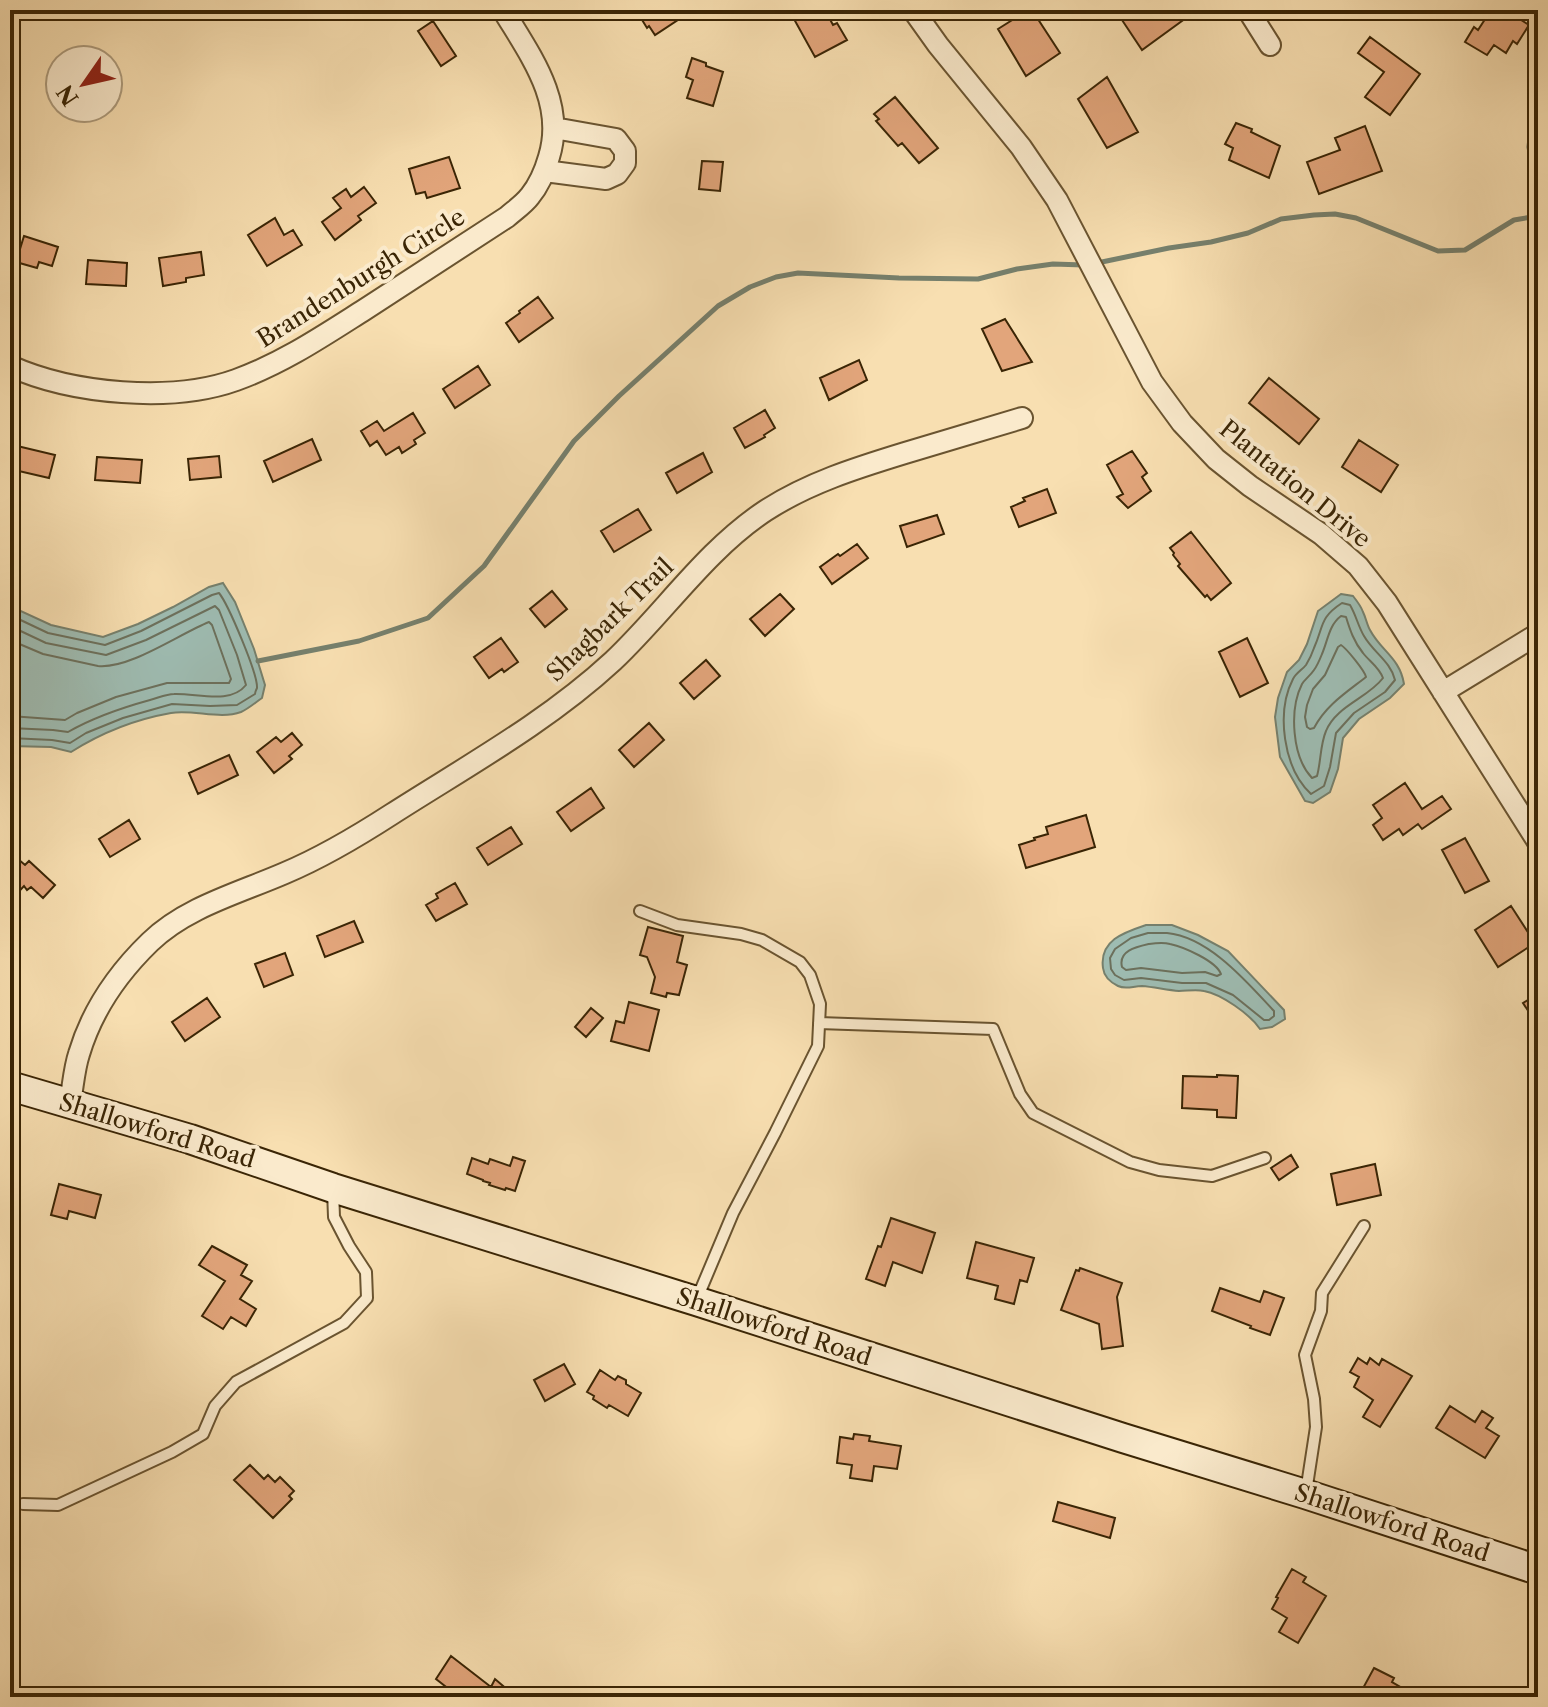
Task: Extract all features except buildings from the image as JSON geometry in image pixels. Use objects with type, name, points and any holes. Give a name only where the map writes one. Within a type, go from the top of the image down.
[{"type":"street","name":"Brandenburgh Circle","points":[[10,366],[64,384],[132,393],[178,392],[235,381],[308,346],[507,217],[530,196],[545,171],[552,150],[554,128],[544,80],[503,10]]},
{"type":"street","name":"Plantation Drive","points":[[913,10],[1021,147],[1057,200],[1152,382],[1182,423],[1216,459],[1321,534],[1358,566],[1387,603],[1538,842]]},
{"type":"street","points":[[1248,10],[1270,45]]},
{"type":"street","points":[[545,171],[606,179],[617,174],[625,163],[625,151],[616,139],[554,128]]},
{"type":"street","name":"Shagbark Trail","points":[[70,1102],[78,1055],[96,1010],[122,970],[159,934],[199,909],[288,872],[350,841],[541,719],[612,662],[716,551],[765,511],[805,488],[847,471],[1022,418]]},
{"type":"street","points":[[1443,692],[1538,634]]},
{"type":"street","name":"Shallowford Road","points":[[10,1086],[190,1139],[333,1188],[1538,1570]]},
{"type":"lane","points":[[640,911],[677,925],[762,940],[800,962],[810,975],[820,1004],[818,1046],[733,1213],[696,1301]]},
{"type":"lane","points":[[819,1023],[993,1029],[1020,1094],[1033,1113],[1130,1162],[1159,1170],[1212,1176],[1265,1158]]},
{"type":"lane","points":[[23,1504],[58,1505],[172,1452],[203,1434],[215,1406],[236,1382],[344,1323],[367,1298],[366,1272],[334,1217],[333,1188]]},
{"type":"lane","points":[[1305,1494],[1316,1427],[1305,1355],[1321,1311],[1322,1293],[1364,1226]]},
{"type":"water","points":[[1538,126],[1538,170],[1528,143]]},
{"type":"water","points":[[223,583],[235,602],[254,649],[265,685],[262,698],[244,711],[233,714],[179,712],[145,719],[107,733],[71,752],[51,747],[10,746],[10,603],[14,608],[51,625],[103,637],[138,624],[209,587]]},
{"type":"water","points":[[1341,594],[1353,596],[1374,637],[1399,668],[1404,684],[1390,698],[1359,719],[1343,738],[1330,792],[1313,803],[1305,801],[1280,757],[1275,717],[1287,672],[1299,660],[1318,611]]},
{"type":"water","points":[[1146,925],[1172,925],[1228,951],[1284,1010],[1285,1019],[1272,1027],[1260,1029],[1242,1011],[1211,993],[1142,986],[1124,988],[1112,983],[1104,971],[1105,950],[1115,939]]},
{"type":"waterway","points":[[1097,263],[1211,242],[1248,233],[1281,219],[1335,214],[1356,218],[1438,251],[1465,250],[1514,220],[1538,216]]},
{"type":"waterway","points":[[258,661],[359,641],[428,618],[484,566],[574,441],[718,306],[750,287],[798,273],[978,279],[1053,264],[1084,265]]}]
